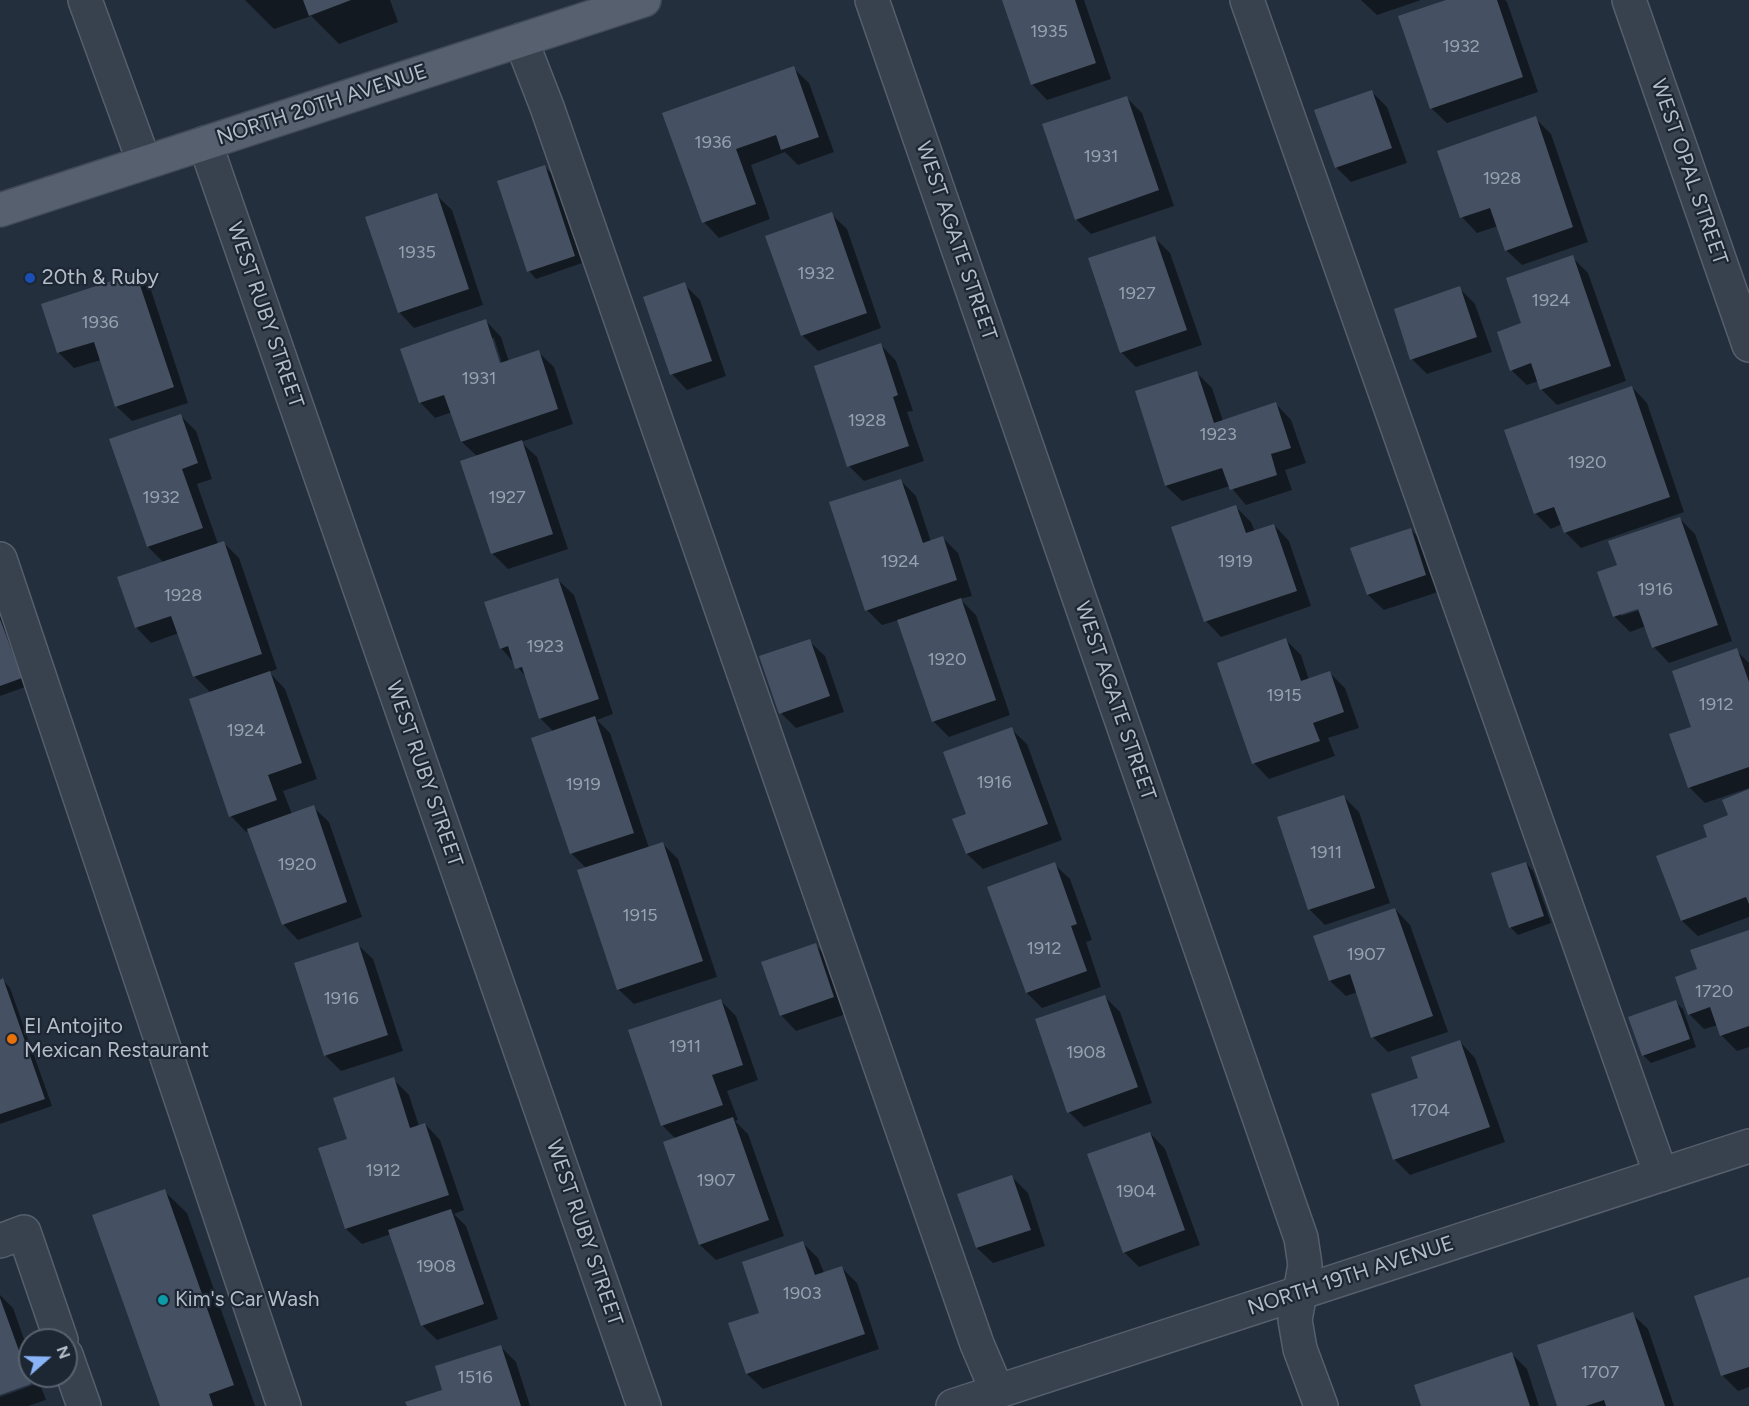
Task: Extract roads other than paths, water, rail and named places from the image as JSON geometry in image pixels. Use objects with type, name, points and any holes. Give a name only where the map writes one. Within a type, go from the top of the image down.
[{"type":"main road","name":"NORTH 20TH AVENUE","points":[[0,210],[644,0]]},
{"type":"street","points":[[85,0],[144,162]]},
{"type":"street","name":"WEST AGATE STREET","points":[[872,0],[1294,1216],[1301,1238],[1305,1265],[1295,1320],[1320,1406]]},
{"type":"street","points":[[1247,0],[1661,1175]]},
{"type":"street","name":"WEST OPAL STREET","points":[[1629,0],[1749,345]]},
{"type":"street","points":[[521,40],[559,141],[976,1344],[997,1391]]},
{"type":"street","name":"WEST RUBY STREET","points":[[205,143],[644,1406]]},
{"type":"street","points":[[0,559],[284,1406]]},
{"type":"street","name":"NORTH 19TH AVENUE","points":[[953,1406],[1749,1146]]},
{"type":"street","points":[[0,1241],[24,1232],[57,1328]]},
{"type":"street","points":[[78,1388],[84,1406]]},
{"type":"place","name":"20th & Ruby","points":[[30,278]]},
{"type":"place","name":"El Antojito Mexican Restaurant","points":[[12,1039]]},
{"type":"place","name":"Kim's Car Wash","points":[[163,1300]]}]
